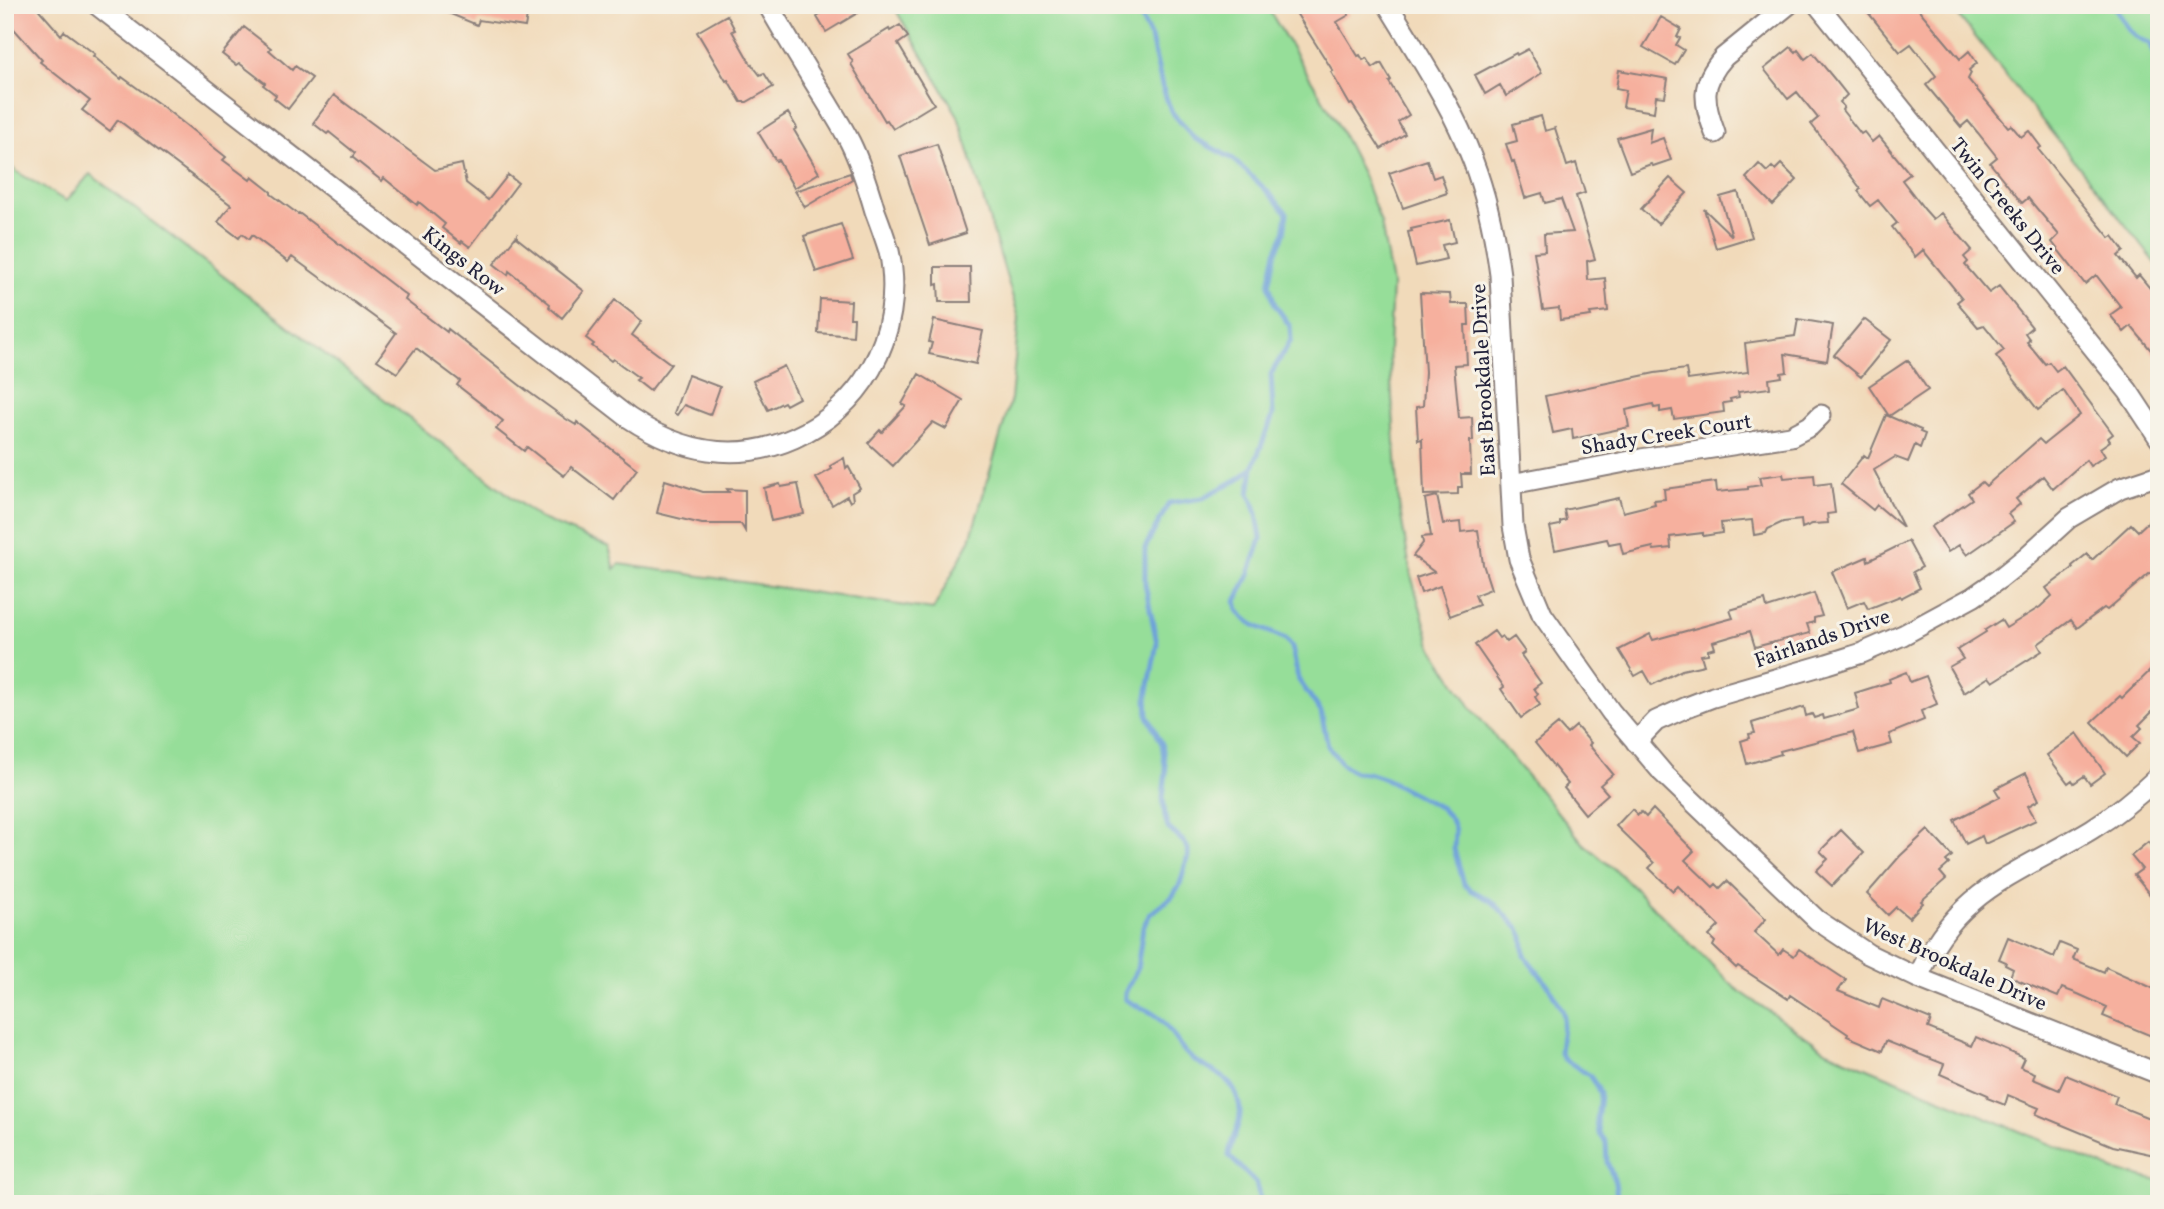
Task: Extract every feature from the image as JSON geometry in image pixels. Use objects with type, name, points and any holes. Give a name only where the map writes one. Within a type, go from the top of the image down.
[{"type":"street","name":"Kings Row","points":[[97,5],[628,418],[650,432],[685,446],[733,452],[784,443],[833,415],[863,382],[878,357],[892,307],[893,281],[889,251],[861,167],[849,139],[768,5]]},
{"type":"street","name":"East Brookdale Drive","points":[[1388,5],[1461,131],[1473,161],[1494,235],[1500,275],[1513,526],[1519,559],[1542,614],[1603,702],[1636,742]]},
{"type":"street","points":[[1715,133],[1706,110],[1704,93],[1715,67],[1788,5]]},
{"type":"street","name":"Twin Creeks Drive","points":[[1818,5],[2128,391],[2159,438]]},
{"type":"street","name":"Shady Creek Court","points":[[1511,484],[1641,459],[1791,436],[1810,426],[1821,415]]},
{"type":"street","name":"Fairlands Drive","points":[[1636,742],[1656,721],[1686,707],[1862,653],[1903,635],[1973,597],[1999,579],[2069,518],[2120,488],[2159,475]]},
{"type":"street","name":"West Brookdale Drive","points":[[1636,742],[1663,773],[1817,920],[1868,954],[1918,978],[2159,1074]]},
{"type":"street","points":[[1918,978],[1938,939],[1967,905],[2016,870],[2093,829],[2124,807],[2159,776]]},
{"type":"green space","points":[[893,5],[1266,5],[1336,121],[1363,175],[1381,223],[1392,284],[1389,350],[1399,504],[1411,575],[1431,645],[1472,709],[1583,843],[1622,876],[1735,988],[1827,1051],[2115,1171],[2159,1181],[2159,1204],[5,1204],[5,162],[66,201],[90,174],[539,518],[609,547],[615,569],[619,564],[933,610],[970,540],[1011,399],[1019,318],[958,116]]},
{"type":"green space","points":[[1950,5],[2159,5],[2159,267]]},
{"type":"building","points":[[18,5],[35,5],[61,35],[64,31],[95,54],[93,56],[121,79],[122,77],[162,106],[226,157],[223,160],[250,180],[252,177],[299,213],[407,296],[405,300],[447,332],[448,329],[526,390],[566,419],[576,425],[577,422],[637,469],[614,500],[571,467],[564,476],[527,447],[524,451],[496,429],[503,421],[457,385],[460,381],[416,348],[397,373],[377,360],[396,333],[292,257],[288,262],[252,235],[249,239],[242,234],[239,238],[218,222],[231,205],[118,120],[110,131],[82,110],[90,101],[40,62],[42,60],[5,19]]},
{"type":"building","points":[[429,5],[529,5],[525,27],[479,20],[477,25]]},
{"type":"building","points":[[814,5],[871,5],[826,32],[817,17],[820,15]]},
{"type":"building","points":[[1291,5],[1343,5],[1349,15],[1337,22],[1358,56],[1363,60],[1367,58],[1373,68],[1381,63],[1409,115],[1398,122],[1405,134],[1381,149],[1352,104],[1350,105],[1331,72],[1333,71]]},
{"type":"building","points":[[1862,5],[1915,5],[1960,59],[1969,51],[1977,63],[1969,70],[1971,73],[1968,79],[2008,127],[2011,125],[2021,137],[2029,131],[2041,147],[2038,149],[2110,238],[2113,236],[2124,251],[2118,256],[2136,278],[2139,275],[2159,299],[2159,360],[2131,326],[2124,332],[2110,315],[2121,307],[2096,275],[2085,284],[2052,242],[2059,235],[2028,198],[2022,203],[1990,163],[1997,157],[1968,121],[1961,127],[1926,85],[1936,76],[1911,44],[1900,52]]},
{"type":"building","points":[[727,15],[735,30],[732,31],[749,61],[760,75],[764,73],[773,87],[747,102],[741,102],[728,80],[726,81],[697,32]]},
{"type":"building","points":[[1661,17],[1681,29],[1676,45],[1684,50],[1675,65],[1643,47]]},
{"type":"building","points":[[900,25],[908,37],[898,44],[934,104],[893,129],[887,120],[885,121],[851,64],[853,62],[848,54]]},
{"type":"building","points":[[244,27],[271,48],[269,50],[292,70],[295,66],[312,78],[288,109],[274,98],[276,95],[263,85],[265,83],[222,54]]},
{"type":"building","points":[[1791,47],[1796,52],[1798,50],[1805,59],[1813,53],[1847,95],[1840,102],[1844,107],[1842,110],[1861,134],[1864,132],[1872,142],[1879,136],[1910,174],[1902,180],[1925,210],[1933,219],[1941,213],[1972,250],[1964,257],[1968,262],[1965,265],[1989,293],[1999,286],[2032,327],[2025,333],[2030,340],[2027,342],[2045,364],[2049,362],[2056,371],[2063,366],[2113,434],[2108,438],[2110,441],[2100,448],[2105,456],[2090,466],[2086,460],[2053,489],[2043,476],[2016,499],[2020,504],[2008,514],[2014,522],[1967,555],[1959,545],[1948,552],[1931,527],[1972,499],[1968,493],[1982,482],[1986,486],[2039,439],[2044,444],[2080,415],[2063,390],[2038,410],[1996,356],[2004,350],[1984,325],[1978,327],[1957,302],[1962,298],[1923,250],[1915,257],[1892,227],[1897,223],[1878,200],[1870,206],[1858,191],[1861,189],[1811,124],[1818,118],[1797,92],[1788,99],[1764,69]]},
{"type":"building","points":[[1528,49],[1542,73],[1506,96],[1500,85],[1485,94],[1475,75]]},
{"type":"building","points":[[1619,70],[1668,79],[1665,97],[1656,96],[1654,112],[1623,107],[1626,90],[1616,88]]},
{"type":"building","points":[[334,95],[435,170],[462,164],[466,183],[488,200],[508,175],[518,183],[470,247],[442,228],[445,224],[419,202],[417,205],[384,178],[382,181],[352,157],[355,153],[313,123]]},
{"type":"building","points":[[788,113],[797,128],[794,130],[819,173],[794,188],[758,132]]},
{"type":"building","points":[[1541,116],[1545,131],[1555,128],[1567,166],[1576,163],[1585,193],[1576,196],[1595,259],[1587,261],[1588,280],[1605,278],[1608,311],[1560,320],[1559,308],[1543,310],[1534,252],[1545,251],[1544,234],[1573,232],[1561,199],[1545,203],[1542,193],[1525,198],[1506,144],[1517,141],[1513,124]]},
{"type":"building","points":[[1651,128],[1649,143],[1663,138],[1671,160],[1630,172],[1617,138]]},
{"type":"building","points":[[937,144],[966,233],[930,245],[900,156]]},
{"type":"building","points":[[1427,160],[1433,178],[1441,175],[1447,193],[1403,208],[1389,173]]},
{"type":"building","points":[[1759,164],[1767,172],[1772,167],[1775,170],[1781,164],[1797,180],[1773,205],[1746,178]]},
{"type":"building","points":[[850,173],[852,179],[805,207],[795,191]]},
{"type":"building","points":[[1670,178],[1687,193],[1658,224],[1641,209]]},
{"type":"building","points":[[1738,192],[1752,237],[1716,248],[1704,209],[1732,236],[1720,197]]},
{"type":"building","points":[[1450,220],[1455,242],[1442,245],[1446,259],[1416,266],[1408,232]]},
{"type":"building","points":[[841,224],[853,260],[816,272],[804,236]]},
{"type":"building","points":[[517,235],[517,238],[584,291],[562,318],[549,307],[550,304],[509,271],[508,275],[494,264]]},
{"type":"building","points":[[935,267],[970,267],[971,302],[939,302]]},
{"type":"building","points":[[1420,293],[1450,294],[1451,304],[1468,304],[1469,325],[1465,325],[1467,364],[1454,365],[1459,418],[1472,417],[1473,441],[1470,441],[1471,474],[1461,474],[1462,487],[1458,487],[1458,494],[1424,495],[1422,439],[1418,440],[1416,407],[1423,406],[1425,372]]},
{"type":"building","points":[[820,299],[851,301],[853,336],[818,333]]},
{"type":"building","points":[[615,300],[642,321],[632,335],[671,364],[650,391],[636,380],[639,378],[613,359],[611,361],[586,338]]},
{"type":"building","points":[[1798,319],[1833,325],[1827,361],[1785,354],[1787,372],[1781,373],[1782,377],[1769,379],[1770,388],[1738,392],[1739,397],[1723,403],[1724,412],[1674,419],[1672,410],[1660,412],[1660,407],[1654,408],[1653,404],[1626,410],[1629,427],[1573,439],[1572,429],[1553,433],[1545,396],[1686,369],[1688,380],[1748,372],[1745,343],[1795,336]]},
{"type":"building","points":[[1864,319],[1891,340],[1861,377],[1834,355]]},
{"type":"building","points":[[934,320],[983,331],[976,364],[929,354]]},
{"type":"building","points":[[1908,360],[1928,390],[1889,416],[1869,386]]},
{"type":"building","points":[[784,366],[799,398],[768,410],[753,381]]},
{"type":"building","points":[[919,374],[963,400],[946,429],[933,422],[893,466],[868,443],[906,406],[902,404]]},
{"type":"building","points":[[688,375],[720,387],[710,415],[684,405],[677,415],[674,413]]},
{"type":"building","points":[[1886,415],[1925,434],[1920,448],[1915,445],[1908,462],[1895,457],[1874,470],[1903,527],[1877,505],[1873,510],[1841,484],[1864,455],[1868,458]]},
{"type":"building","points":[[844,458],[846,468],[848,466],[860,488],[852,493],[853,500],[850,502],[847,496],[832,505],[816,478]]},
{"type":"building","points":[[1783,474],[1784,478],[1814,475],[1815,485],[1831,483],[1835,513],[1827,514],[1828,523],[1802,528],[1801,520],[1783,522],[1768,529],[1766,533],[1754,535],[1752,520],[1721,523],[1722,533],[1670,537],[1671,548],[1654,550],[1653,547],[1623,554],[1620,542],[1609,544],[1607,539],[1555,550],[1550,527],[1560,525],[1560,522],[1566,520],[1564,510],[1619,498],[1623,512],[1655,504],[1654,500],[1665,499],[1664,489],[1716,482],[1717,492],[1748,489],[1761,485],[1759,477]]},
{"type":"building","points":[[665,480],[703,492],[745,490],[745,531],[741,524],[702,524],[657,513]]},
{"type":"building","points":[[780,484],[781,487],[798,484],[804,514],[771,521],[764,488]]},
{"type":"building","points":[[1437,496],[1443,524],[1460,522],[1461,532],[1478,530],[1483,564],[1491,589],[1475,595],[1479,605],[1450,616],[1440,586],[1421,593],[1416,578],[1434,572],[1413,556],[1423,543],[1422,537],[1431,536],[1425,499]]},
{"type":"building","points":[[2150,520],[2159,530],[2159,567],[2107,610],[2104,608],[2077,628],[2071,620],[2038,644],[2042,651],[1993,682],[1989,677],[1964,693],[1949,667],[1963,659],[1957,650],[2001,620],[2006,628],[2040,607],[2052,596],[2046,588],[2087,554],[2092,560],[2131,524],[2138,531]]},
{"type":"building","points":[[1908,541],[1922,567],[1913,572],[1920,588],[1901,598],[1900,596],[1868,609],[1864,601],[1847,608],[1832,572],[1867,557],[1868,561]]},
{"type":"building","points":[[1814,593],[1822,616],[1807,624],[1810,633],[1755,647],[1750,631],[1713,642],[1715,648],[1708,650],[1708,654],[1701,655],[1704,665],[1682,670],[1652,685],[1644,671],[1635,676],[1619,650],[1650,634],[1653,640],[1733,618],[1730,610],[1765,600],[1767,608]]},
{"type":"building","points":[[1494,631],[1499,638],[1502,636],[1507,642],[1514,637],[1525,652],[1521,655],[1541,683],[1534,688],[1540,705],[1521,718],[1501,689],[1504,687],[1475,645]]},
{"type":"building","points":[[2159,662],[2159,705],[2139,725],[2142,728],[2133,737],[2140,743],[2126,757],[2092,722],[2120,696],[2122,698]]},
{"type":"building","points":[[1906,672],[1910,682],[1926,676],[1937,704],[1921,711],[1924,720],[1889,734],[1892,744],[1859,753],[1853,732],[1780,751],[1781,754],[1747,764],[1741,741],[1750,738],[1749,734],[1755,733],[1752,723],[1804,707],[1806,716],[1812,714],[1814,718],[1823,715],[1824,719],[1859,709],[1855,693],[1890,682],[1889,679]]},
{"type":"building","points":[[1558,724],[1567,734],[1576,726],[1613,774],[1600,785],[1608,794],[1585,814],[1564,788],[1568,784],[1535,743]]},
{"type":"building","points":[[2077,733],[2105,773],[2090,784],[2084,776],[2074,783],[2072,780],[2068,783],[2047,755]]},
{"type":"building","points":[[2026,773],[2039,800],[2028,806],[2036,820],[1985,844],[1982,836],[1966,844],[1954,820],[2000,797],[1995,789]]},
{"type":"building","points":[[1632,809],[1638,815],[1641,812],[1646,817],[1653,809],[1694,851],[1685,860],[1713,887],[1716,884],[1720,888],[1727,881],[1766,919],[1754,932],[1779,955],[1783,949],[1794,956],[1799,949],[1846,980],[1838,991],[1879,1008],[1882,999],[1931,1019],[1928,1028],[1972,1046],[1976,1037],[2024,1058],[2020,1067],[2035,1073],[2033,1079],[2059,1090],[2066,1075],[2117,1096],[2114,1104],[2159,1122],[2159,1156],[2113,1146],[2036,1114],[2039,1108],[2008,1095],[2005,1105],[1987,1098],[1988,1095],[1940,1074],[1944,1064],[1886,1041],[1882,1051],[1847,1036],[1848,1034],[1790,995],[1788,999],[1738,966],[1736,968],[1713,946],[1715,942],[1709,936],[1719,926],[1678,886],[1673,891],[1649,868],[1654,863],[1616,826]]},
{"type":"building","points":[[1841,830],[1864,853],[1832,886],[1816,871],[1828,859],[1820,851]]},
{"type":"building","points":[[1928,830],[1952,856],[1946,861],[1949,864],[1940,872],[1946,879],[1921,901],[1923,903],[1909,918],[1896,907],[1888,915],[1867,894],[1900,856]]},
{"type":"building","points":[[2148,842],[2159,855],[2159,906],[2134,875],[2142,869],[2131,856]]},
{"type":"building","points":[[2008,937],[2054,957],[2060,943],[2077,950],[2073,959],[2104,972],[2106,967],[2159,991],[2159,1025],[2154,1037],[2103,1016],[2107,1007],[2078,994],[2062,988],[2058,997],[2010,977],[2013,969],[1999,959]]},
{"type":"waterway","points":[[1135,5],[1151,38],[1171,111],[1194,138],[1233,159],[1287,213],[1284,234],[1276,252],[1269,284],[1275,305],[1290,326],[1291,340],[1271,374],[1273,415],[1253,467],[1249,494],[1257,514],[1261,539],[1248,577],[1236,601],[1238,610],[1244,618],[1286,639],[1292,647],[1298,679],[1321,712],[1328,746],[1341,763],[1354,772],[1386,779],[1441,808],[1451,819],[1455,831],[1454,849],[1464,884],[1493,902],[1519,929],[1523,937],[1525,956],[1548,985],[1562,1010],[1564,1017],[1560,1052],[1564,1059],[1589,1075],[1597,1087],[1600,1094],[1597,1122],[1599,1133],[1606,1142],[1607,1162],[1615,1182],[1618,1204]]},
{"type":"waterway","points":[[2114,5],[2132,33],[2150,43],[2159,63]]},
{"type":"waterway","points":[[1251,469],[1203,498],[1169,503],[1145,548],[1145,584],[1157,643],[1147,696],[1148,716],[1162,744],[1166,772],[1163,797],[1168,828],[1184,842],[1188,856],[1180,884],[1172,897],[1150,914],[1143,927],[1137,969],[1125,993],[1125,999],[1159,1018],[1189,1056],[1230,1084],[1239,1103],[1240,1117],[1229,1156],[1256,1183],[1261,1204]]}]
